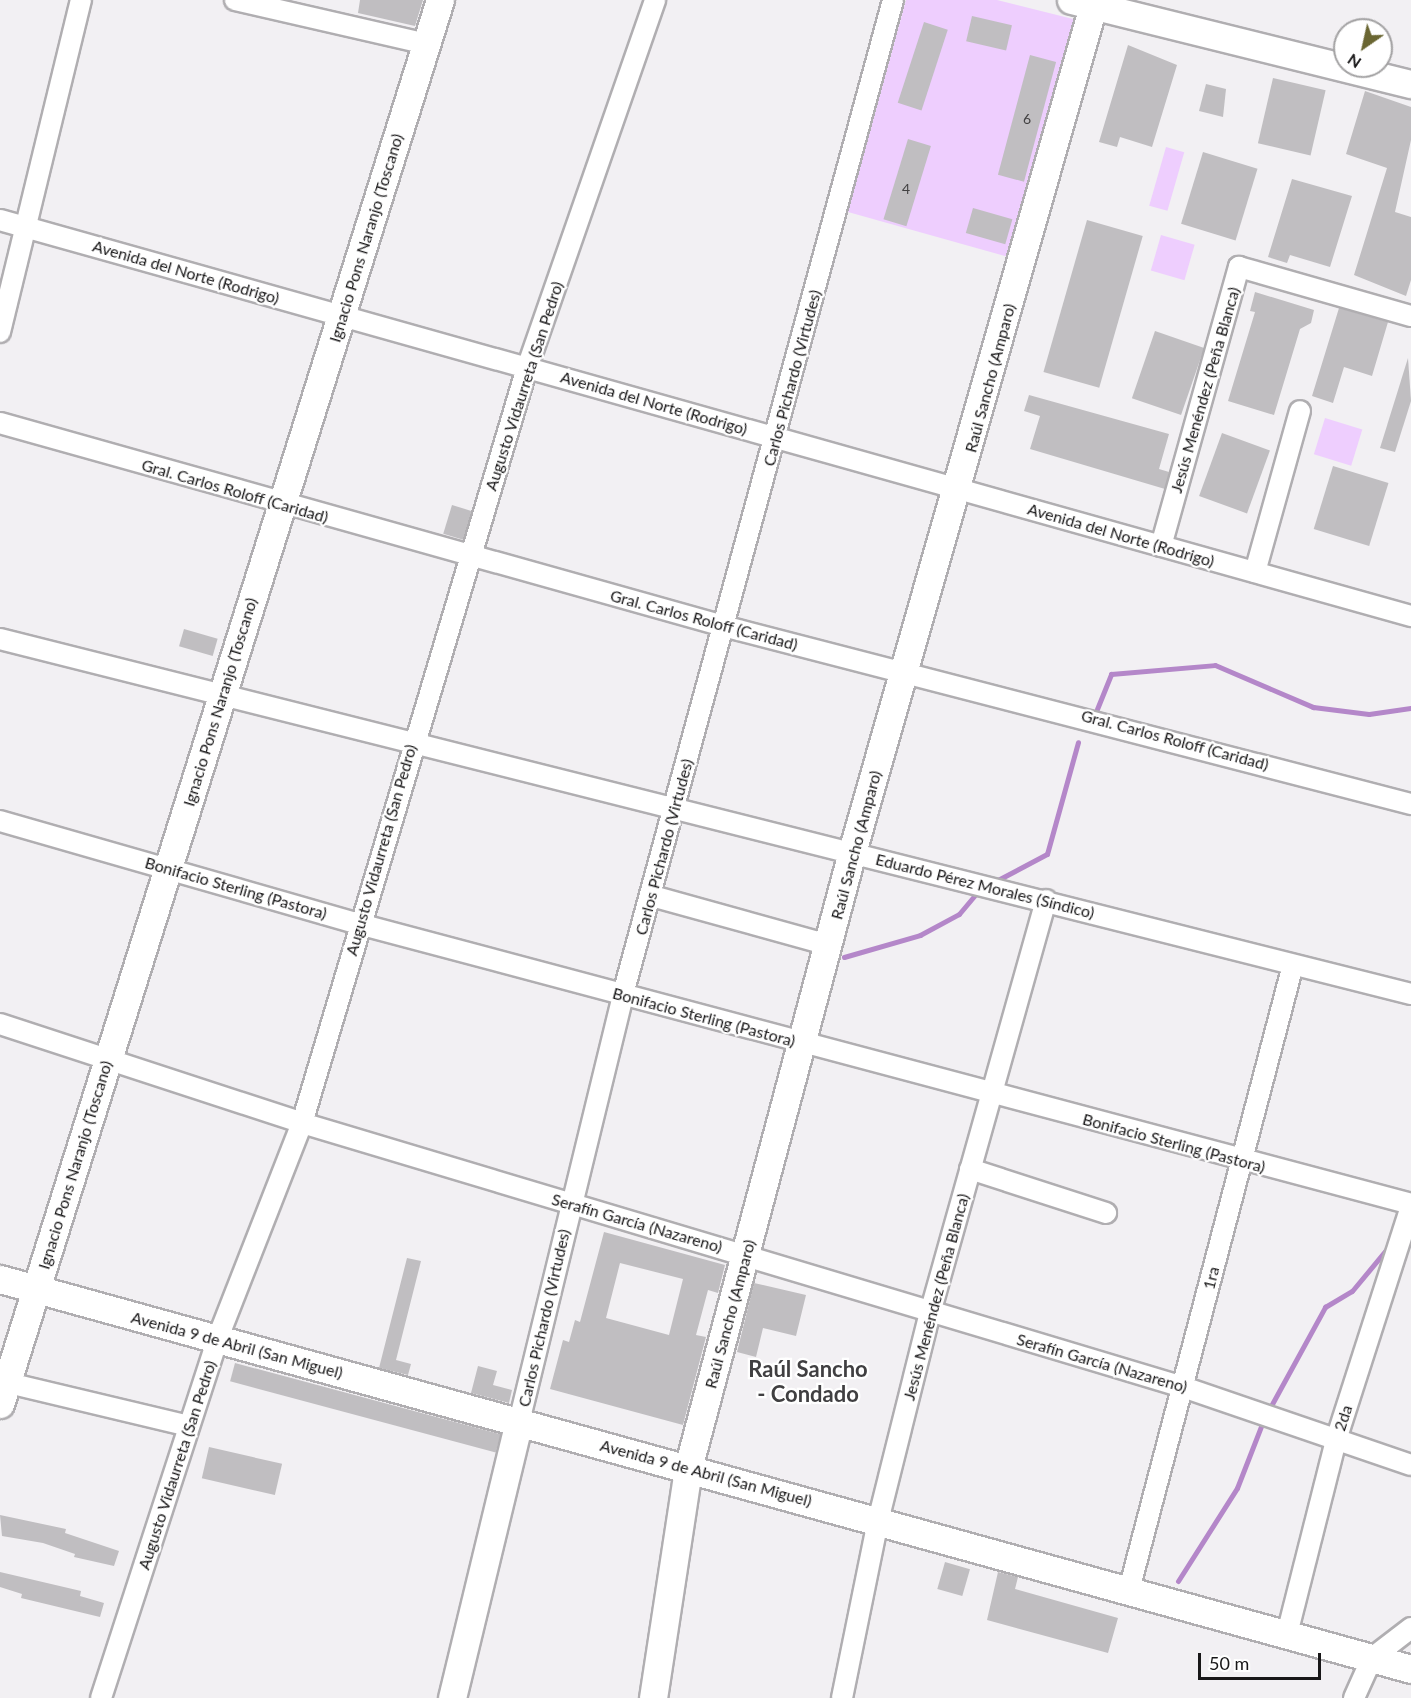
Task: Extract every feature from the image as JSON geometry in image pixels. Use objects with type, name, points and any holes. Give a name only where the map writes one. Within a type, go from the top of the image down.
[{"type":"street","points":[[0,332],[81,0]]},
{"type":"street","points":[[235,0],[427,44]]},
{"type":"street","name":"Ignacio Pons Naranjo (Toscano)","points":[[2,1389],[36,1289],[440,0]]},
{"type":"street","name":"Augusto Vidaurreta (San Pedro)","points":[[101,1698],[217,1340],[302,1123],[413,741],[527,368],[655,0]]},
{"type":"street","name":"Carlos Pichardo (Virtudes)","points":[[452,1698],[623,994],[652,896],[893,0]]},
{"type":"street","points":[[1086,2],[1411,84]]},
{"type":"street","name":"Raúl Sancho (Amparo)","points":[[653,1698],[688,1468],[805,1044],[852,852],[959,489],[1086,2]]},
{"type":"street","name":"Avenida del Norte (Rodrigo)","points":[[0,220],[1411,616]]},
{"type":"street","name":"Jesús Menéndez (Peña Blanca)","points":[[1161,546],[1239,267],[1411,316]]},
{"type":"street","points":[[1255,572],[1300,411]]},
{"type":"street","name":"Gral. Carlos Roloff (Caridad)","points":[[0,423],[282,505],[723,626],[1411,804]]},
{"type":"street","name":"Eduardo Pérez Morales (Síndico)","points":[[0,639],[223,692],[1411,994]]},
{"type":"street","name":"Bonifacio Sterling (Pastora)","points":[[0,821],[168,867],[359,924],[991,1095],[1411,1205]]},
{"type":"street","points":[[652,896],[829,945]]},
{"type":"street","name":"Jesús Menéndez (Peña Blanca)","points":[[842,1698],[878,1521],[930,1313],[1046,900]]},
{"type":"street","name":"1ra","points":[[1129,1590],[1293,964]]},
{"type":"street","name":"Serafín García (Nazareno)","points":[[0,1024],[107,1061],[302,1123],[930,1313],[1184,1387],[1411,1465]]},
{"type":"street","points":[[970,1169],[1106,1213]]},
{"type":"street","name":"2da","points":[[1287,1634],[1336,1440],[1411,1205]]},
{"type":"street","name":"Avenida 9 de Abril (San Miguel)","points":[[0,1279],[1411,1669]]},
{"type":"street","points":[[2,1389],[189,1426]]},
{"type":"street","points":[[1354,1698],[1372,1658],[1411,1628]]},
{"type":"shaded area","points":[[906,0],[997,0],[1077,20],[1012,258],[848,212]]},
{"type":"shaded area","points":[[1166,147],[1184,152],[1167,211],[1149,206]]},
{"type":"shaded area","points":[[1161,235],[1195,245],[1184,280],[1151,271]]},
{"type":"shaded area","points":[[1325,418],[1362,429],[1351,466],[1314,454]]},
{"type":"building","points":[[360,0],[423,0],[415,26],[358,13]]},
{"type":"building","points":[[972,16],[1012,25],[1006,51],[966,41]]},
{"type":"building","points":[[924,22],[948,30],[922,111],[898,103]]},
{"type":"building","points":[[1128,45],[1177,65],[1152,147],[1120,137],[1117,147],[1099,142]]},
{"type":"building","points":[[1030,55],[1056,62],[1024,182],[998,175]]},
{"type":"building","points":[[1273,78],[1326,90],[1311,155],[1258,143]]},
{"type":"building","points":[[1206,84],[1226,89],[1223,117],[1199,111]]},
{"type":"building","points":[[1365,91],[1411,107],[1411,140],[1395,212],[1411,217],[1411,280],[1406,296],[1354,275],[1387,168],[1346,154]]},
{"type":"building","points":[[908,139],[931,146],[906,226],[883,219]]},
{"type":"building","points":[[1203,152],[1258,169],[1236,240],[1181,224]]},
{"type":"building","points":[[1292,179],[1352,196],[1330,267],[1290,255],[1287,263],[1268,257]]},
{"type":"building","points":[[973,208],[1012,219],[1005,244],[966,233]]},
{"type":"building","points":[[1087,220],[1143,236],[1099,388],[1043,372]]},
{"type":"building","points":[[1255,292],[1314,310],[1311,323],[1300,329],[1274,415],[1228,401],[1255,312],[1250,311]]},
{"type":"building","points":[[1339,308],[1388,322],[1372,376],[1344,367],[1333,403],[1312,396]]},
{"type":"building","points":[[1155,331],[1204,348],[1181,415],[1132,398]]},
{"type":"building","points":[[1408,358],[1411,401],[1395,452],[1380,448]]},
{"type":"building","points":[[1029,395],[1169,434],[1159,469],[1169,472],[1165,489],[1030,449],[1040,416],[1024,411]]},
{"type":"building","points":[[1222,433],[1270,450],[1247,513],[1199,496]]},
{"type":"building","points":[[1333,466],[1388,483],[1369,546],[1314,529]]},
{"type":"building","points":[[452,505],[472,511],[463,540],[443,534]]},
{"type":"building","points":[[184,629],[218,639],[213,656],[179,646]]},
{"type":"building","points":[[604,1232],[725,1265],[718,1293],[708,1290],[696,1335],[706,1337],[683,1425],[550,1389],[563,1340],[569,1342],[575,1320],[580,1322]],"holes":[[[620,1263],[683,1279],[669,1335],[606,1318]]]},
{"type":"building","points":[[407,1258],[421,1261],[396,1360],[411,1364],[408,1375],[379,1368]]},
{"type":"building","points":[[754,1283],[806,1295],[796,1336],[763,1328],[756,1357],[737,1352]]},
{"type":"building","points":[[235,1363],[501,1434],[496,1453],[230,1381]]},
{"type":"building","points":[[478,1366],[497,1371],[493,1385],[512,1390],[509,1403],[471,1393]]},
{"type":"building","points":[[209,1447],[282,1464],[275,1495],[202,1478]]},
{"type":"building","points":[[0,1515],[66,1529],[65,1533],[119,1551],[114,1566],[74,1557],[75,1554],[43,1543],[2,1536]]},
{"type":"building","points":[[945,1562],[970,1569],[962,1596],[937,1589]]},
{"type":"building","points":[[0,1572],[81,1591],[80,1596],[104,1603],[100,1617],[21,1598],[22,1594],[0,1587]]},
{"type":"building","points":[[998,1572],[1018,1577],[1015,1589],[1118,1618],[1108,1653],[987,1620]]},
{"type":"waterway","points":[[1097,709],[1111,674],[1215,665],[1313,707],[1369,714],[1411,708]]},
{"type":"waterway","points":[[992,883],[1047,854],[1078,742]]},
{"type":"waterway","points":[[844,957],[920,935],[959,914],[979,890]]},
{"type":"waterway","points":[[1272,1404],[1325,1307],[1352,1291],[1386,1250]]},
{"type":"waterway","points":[[1178,1581],[1237,1488],[1262,1424]]},
{"type":"district","name":"Raúl Sancho - Condado","points":[[808,1380]]}]
